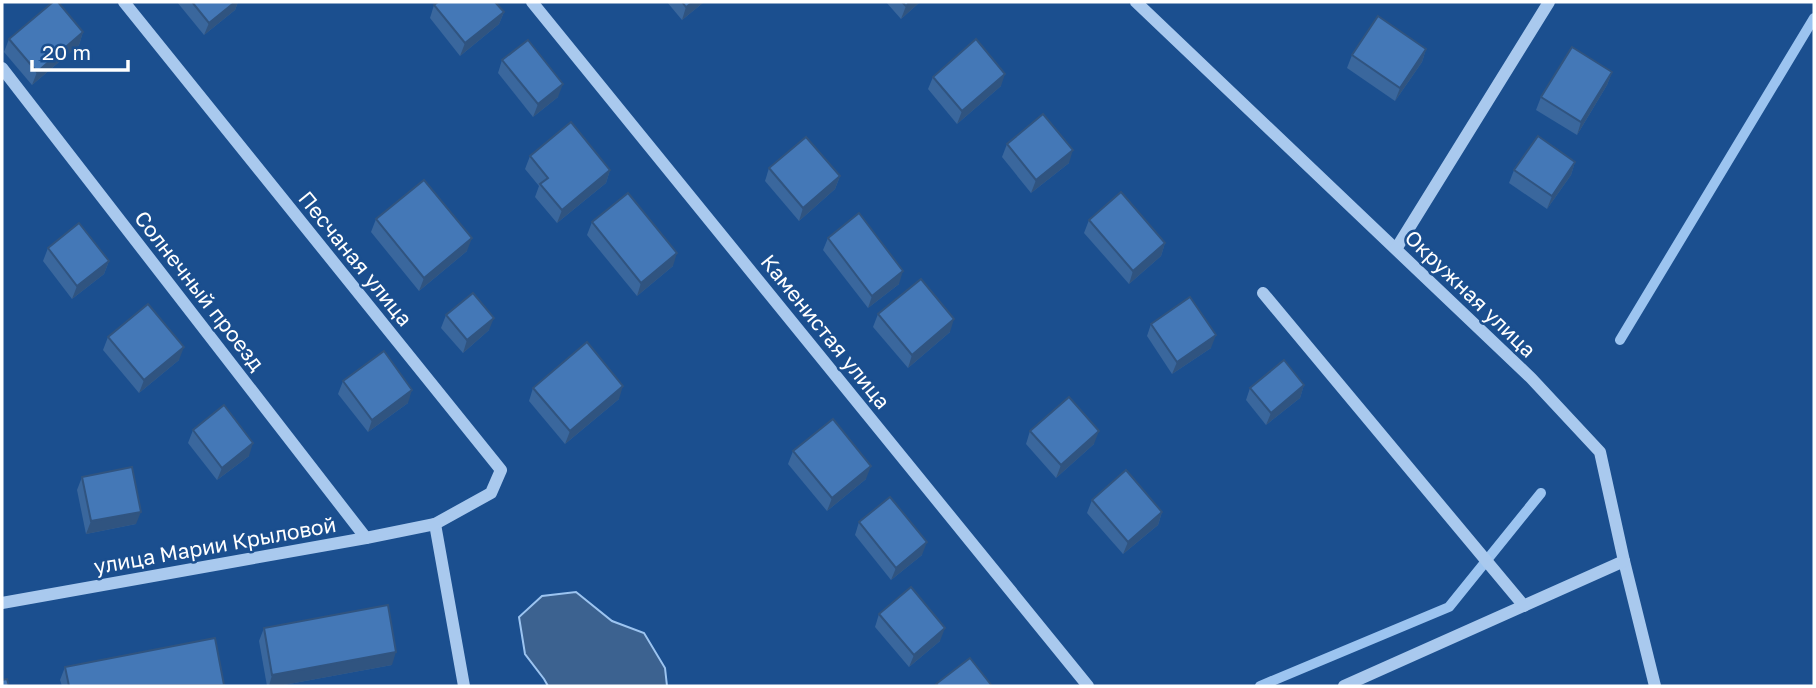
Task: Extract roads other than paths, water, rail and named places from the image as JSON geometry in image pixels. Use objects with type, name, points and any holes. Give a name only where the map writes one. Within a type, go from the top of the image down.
[{"type":"street","name":"Песчаная улица","points":[[124,2],[501,470],[491,493],[435,524]]},
{"type":"street","name":"Каменистая улица","points":[[532,2],[1088,686]]},
{"type":"street","name":"Окружная улица","points":[[1136,2],[1531,378],[1600,452],[1655,686]]},
{"type":"street","points":[[1396,249],[1549,2]]},
{"type":"street","name":"Солнечный проезд","points":[[2,68],[366,538]]},
{"type":"street","points":[[1263,293],[1524,606]]},
{"type":"street","name":"улица Марии Крыловой","points":[[2,603],[435,524]]},
{"type":"street","points":[[435,524],[464,686]]},
{"type":"street","points":[[1344,686],[1624,561]]},
{"type":"water","points":[[576,592],[612,621],[644,633],[665,668],[667,686],[548,686],[525,654],[519,617],[542,596]]},
{"type":"waterway","points":[[1620,340],[1814,18]]},
{"type":"waterway","points":[[1260,686],[1449,607],[1541,493]]}]
